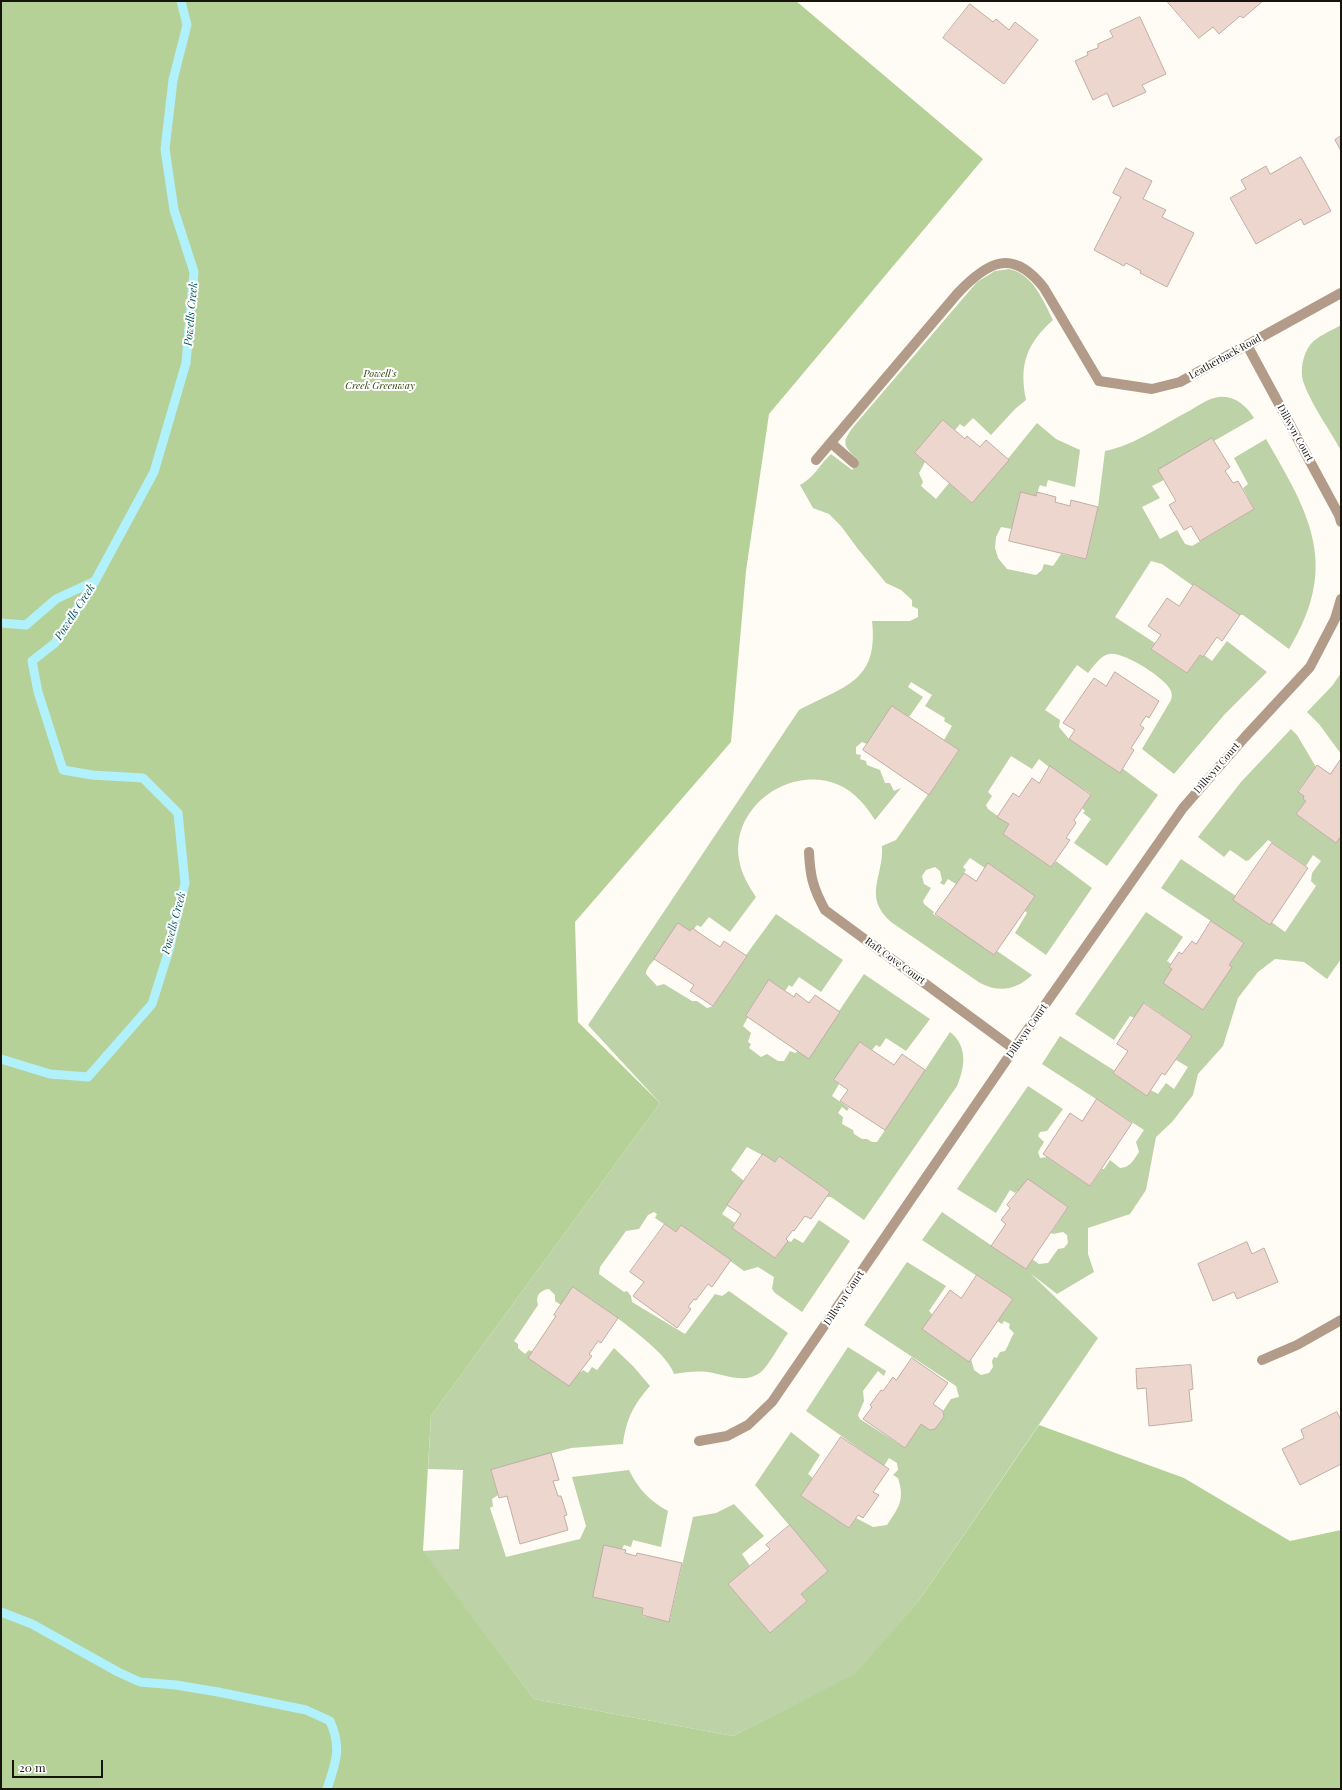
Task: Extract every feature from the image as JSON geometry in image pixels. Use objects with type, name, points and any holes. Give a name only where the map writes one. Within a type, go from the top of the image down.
[{"type":"street","name":"Leatherback Road","points":[[831,443],[957,294],[974,276],[989,266],[1005,263],[1022,267],[1034,276],[1044,288],[1099,381],[1152,389],[1180,382],[1341,293]]},
{"type":"street","name":"Dillwyn Court","points":[[1246,345],[1339,515],[1341,522]]},
{"type":"street","points":[[816,460],[831,443],[854,463]]},
{"type":"street","name":"Dillwyn Court","points":[[699,1441],[727,1436],[748,1425],[772,1402],[1014,1049],[1183,808],[1245,737],[1310,667],[1335,619],[1341,599]]},
{"type":"street","name":"Raft Cove Court","points":[[809,852],[810,876],[816,894],[825,910],[1014,1049]]},
{"type":"street","points":[[1262,1360],[1297,1345],[1341,1320]]},
{"type":"green space","name":"Powell's Creek Greenway","points":[[1,1],[796,1],[983,159],[769,414],[746,571],[731,742],[575,922],[578,1022],[660,1103],[431,1416],[423,1551],[534,1699],[733,1736],[856,1673],[920,1599],[1039,1425],[1184,1478],[1290,1541],[1341,1530],[1341,1789],[1,1789]]},
{"type":"green space","points":[[1009,269],[1025,276],[1031,282],[1041,296],[1053,320],[1036,338],[1027,356],[1023,376],[1026,400],[1015,409],[991,435],[973,418],[964,427],[960,424],[955,430],[943,420],[915,453],[925,462],[919,473],[923,482],[921,486],[936,499],[949,483],[972,503],[1037,423],[1056,439],[1080,450],[1075,487],[1048,480],[1046,487],[1040,485],[1036,496],[1021,492],[1012,529],[1001,527],[996,537],[995,548],[998,558],[1007,569],[1036,575],[1042,570],[1044,564],[1053,566],[1061,554],[1086,559],[1098,507],[1105,451],[1128,444],[1149,434],[1208,400],[1219,397],[1230,398],[1240,402],[1248,409],[1254,418],[1214,441],[1212,439],[1159,470],[1164,480],[1152,486],[1160,498],[1142,507],[1160,539],[1177,530],[1185,544],[1192,546],[1254,509],[1243,488],[1248,484],[1234,458],[1266,439],[1295,492],[1306,517],[1313,541],[1316,566],[1313,591],[1304,619],[1289,649],[1243,615],[1240,615],[1194,584],[1193,586],[1162,564],[1151,561],[1115,617],[1155,643],[1151,649],[1187,673],[1200,655],[1203,657],[1204,655],[1212,661],[1227,641],[1267,672],[1224,715],[1174,774],[1142,749],[1171,700],[1171,692],[1161,679],[1143,666],[1115,654],[1109,654],[1103,657],[1088,673],[1077,665],[1045,710],[1060,720],[1059,727],[1069,739],[1119,772],[1122,768],[1158,795],[1107,866],[1074,843],[1091,819],[1083,813],[1085,811],[1082,808],[1091,794],[1039,759],[1032,769],[1011,756],[988,792],[992,796],[986,805],[988,809],[1009,824],[1003,834],[1051,867],[1056,861],[1092,888],[1046,955],[1015,933],[1027,913],[985,868],[970,858],[963,867],[966,870],[956,884],[948,879],[944,885],[940,883],[942,880],[940,871],[935,867],[926,870],[922,876],[924,884],[931,888],[923,901],[924,904],[934,912],[933,914],[997,951],[1032,975],[1014,987],[1001,989],[980,983],[891,922],[882,913],[878,904],[876,886],[882,857],[882,846],[896,840],[959,750],[944,740],[952,726],[944,721],[945,718],[925,706],[932,695],[911,682],[908,687],[923,697],[909,717],[892,706],[867,744],[862,742],[856,747],[856,754],[861,755],[860,759],[866,761],[867,765],[880,770],[885,783],[890,783],[894,791],[901,788],[875,820],[864,805],[850,791],[839,785],[821,780],[802,780],[784,785],[768,794],[754,807],[744,822],[739,840],[739,859],[745,879],[756,897],[730,932],[709,917],[701,927],[697,925],[693,930],[681,937],[665,950],[651,963],[646,974],[657,986],[664,984],[692,1001],[697,1001],[707,1008],[713,1006],[747,956],[746,955],[776,914],[843,960],[821,992],[799,977],[792,987],[789,985],[785,991],[769,980],[746,1015],[748,1017],[743,1026],[751,1033],[748,1042],[751,1044],[749,1048],[761,1057],[767,1054],[778,1061],[784,1061],[790,1051],[795,1053],[798,1051],[808,1057],[864,974],[930,1019],[906,1051],[886,1038],[880,1047],[876,1045],[872,1050],[860,1042],[834,1080],[839,1084],[832,1096],[849,1108],[847,1111],[842,1107],[838,1113],[843,1117],[842,1124],[853,1130],[854,1134],[862,1139],[877,1142],[950,1032],[960,1044],[962,1050],[963,1064],[960,1079],[957,1086],[864,1220],[831,1197],[827,1197],[830,1192],[779,1156],[775,1162],[747,1147],[731,1170],[744,1181],[722,1214],[735,1223],[732,1228],[775,1258],[788,1241],[791,1242],[794,1238],[803,1243],[819,1220],[850,1241],[802,1312],[775,1293],[772,1289],[774,1277],[758,1267],[744,1271],[681,1225],[676,1232],[655,1218],[657,1214],[654,1212],[648,1215],[639,1229],[626,1231],[600,1267],[599,1274],[624,1292],[627,1291],[631,1296],[632,1302],[685,1334],[715,1294],[722,1296],[729,1291],[788,1333],[767,1365],[758,1374],[751,1377],[737,1378],[708,1372],[674,1374],[669,1364],[658,1352],[630,1327],[573,1287],[561,1305],[555,1301],[555,1295],[549,1289],[539,1294],[537,1299],[538,1305],[514,1341],[518,1344],[518,1348],[525,1354],[529,1350],[581,1372],[583,1370],[588,1373],[592,1367],[597,1370],[614,1348],[633,1366],[650,1386],[639,1399],[632,1412],[626,1427],[623,1444],[571,1448],[491,1470],[498,1495],[492,1499],[493,1506],[490,1508],[506,1557],[580,1539],[586,1526],[572,1477],[629,1470],[636,1483],[645,1494],[668,1511],[661,1547],[633,1540],[631,1547],[624,1545],[622,1549],[643,1608],[642,1616],[670,1619],[693,1517],[716,1513],[734,1504],[764,1536],[742,1554],[750,1566],[728,1584],[770,1633],[807,1601],[801,1594],[828,1571],[755,1485],[791,1432],[820,1455],[808,1474],[813,1478],[801,1496],[849,1528],[856,1518],[873,1527],[887,1525],[898,1508],[901,1498],[898,1478],[893,1475],[898,1470],[897,1463],[889,1458],[884,1466],[806,1411],[848,1347],[886,1371],[884,1376],[878,1371],[863,1391],[864,1401],[858,1415],[860,1419],[905,1448],[921,1424],[930,1430],[944,1417],[943,1411],[951,1399],[959,1397],[956,1386],[864,1325],[907,1262],[946,1286],[929,1311],[971,1359],[974,1370],[981,1375],[989,1373],[993,1367],[992,1361],[994,1357],[997,1358],[1000,1352],[1005,1351],[1014,1333],[1009,1328],[1010,1324],[1004,1321],[1002,1324],[997,1321],[1012,1299],[922,1240],[942,1212],[1026,1269],[1032,1259],[1039,1264],[1048,1263],[1058,1249],[1064,1248],[1068,1243],[1067,1235],[1063,1232],[1051,1233],[1068,1207],[1028,1180],[1019,1192],[1017,1191],[1015,1193],[1010,1190],[996,1213],[957,1189],[1028,1086],[1063,1109],[1047,1131],[1040,1132],[1038,1136],[1044,1142],[1038,1152],[1040,1158],[1047,1157],[1090,1186],[1110,1160],[1120,1168],[1123,1168],[1129,1165],[1139,1152],[1136,1142],[1144,1130],[1042,1064],[1060,1036],[1115,1071],[1158,1094],[1166,1083],[1174,1089],[1188,1067],[1176,1060],[1192,1036],[1145,1003],[1134,1018],[1130,1016],[1114,1040],[1075,1014],[1146,912],[1183,937],[1167,961],[1171,964],[1169,967],[1229,965],[1244,943],[1161,888],[1181,859],[1236,896],[1285,932],[1316,886],[1311,881],[1312,873],[1321,861],[1313,855],[1306,866],[1268,840],[1249,860],[1246,861],[1230,850],[1224,857],[1198,837],[1241,782],[1291,729],[1297,735],[1316,767],[1298,791],[1304,796],[1303,799],[1306,801],[1296,814],[1336,843],[1341,836],[1341,959],[1327,979],[1304,962],[1275,959],[1258,972],[1238,998],[1223,1046],[1198,1074],[1193,1095],[1172,1122],[1156,1137],[1146,1190],[1130,1214],[1088,1228],[1088,1254],[1094,1272],[1057,1294],[1030,1273],[1098,1338],[920,1599],[857,1673],[733,1736],[534,1699],[422,1551],[459,1549],[463,1470],[428,1469],[431,1416],[660,1103],[588,1025],[799,710],[844,687],[864,670],[870,657],[873,641],[872,621],[910,621],[918,617],[918,609],[912,606],[912,600],[901,590],[886,583],[841,526],[829,514],[813,508],[800,485],[814,474],[831,454],[852,470],[859,461],[847,448],[845,441],[854,426],[977,282],[995,271]]},
{"type":"green space","points":[[1341,325],[1341,451],[1306,390],[1303,381],[1302,367],[1304,357],[1310,345],[1320,336]]},
{"type":"green space","points":[[1341,673],[1341,754],[1319,724],[1307,712],[1332,686]]},
{"type":"building","points":[[1167,1],[1263,1],[1243,18],[1240,16],[1219,34],[1213,27],[1199,38]]},
{"type":"building","points":[[970,4],[993,22],[996,19],[1009,30],[1015,22],[1038,40],[1004,84],[943,38]]},
{"type":"building","points":[[1140,17],[1166,74],[1142,85],[1146,92],[1113,107],[1107,93],[1093,100],[1075,61],[1088,55],[1087,52],[1098,48],[1098,44],[1113,37],[1110,31]]},
{"type":"building","points":[[1341,136],[1341,151],[1335,140]]},
{"type":"building","points":[[1301,157],[1331,211],[1304,225],[1301,219],[1256,244],[1230,198],[1246,189],[1241,180],[1266,166],[1270,174]]},
{"type":"building","points":[[1126,168],[1152,181],[1143,199],[1166,210],[1162,217],[1194,233],[1167,287],[1140,273],[1141,271],[1126,263],[1124,266],[1094,250],[1121,197],[1113,193]]},
{"type":"building","points":[[943,420],[965,439],[967,436],[980,447],[986,440],[1009,460],[972,503],[915,453]]},
{"type":"building","points":[[1212,438],[1230,467],[1225,471],[1233,483],[1238,481],[1254,509],[1200,541],[1191,526],[1184,530],[1169,505],[1176,501],[1158,470]]},
{"type":"building","points":[[1021,492],[1036,496],[1037,492],[1056,497],[1055,502],[1070,506],[1071,500],[1098,507],[1086,559],[1009,541]]},
{"type":"building","points":[[1194,584],[1240,615],[1222,641],[1217,637],[1203,657],[1200,655],[1187,673],[1151,649],[1161,635],[1148,626],[1167,598],[1179,606]]},
{"type":"building","points":[[1115,672],[1159,701],[1149,718],[1146,716],[1140,725],[1144,728],[1131,748],[1134,750],[1120,773],[1069,739],[1075,730],[1063,723],[1094,678],[1106,686]]},
{"type":"building","points":[[892,706],[959,750],[929,795],[863,750]]},
{"type":"building","points":[[1341,759],[1341,836],[1336,843],[1296,814],[1306,801],[1303,799],[1304,796],[1298,792],[1317,765],[1330,774]]},
{"type":"building","points":[[1050,766],[1091,795],[1074,820],[1076,823],[1066,838],[1070,840],[1051,867],[1003,834],[1009,824],[997,817],[1013,793],[1019,797],[1032,778],[1039,783]]},
{"type":"building","points":[[1272,843],[1308,868],[1270,925],[1233,900]]},
{"type":"building","points":[[988,863],[1035,896],[994,955],[935,914],[964,873],[976,881]]},
{"type":"building","points":[[1211,921],[1244,943],[1229,965],[1232,967],[1203,1010],[1163,983],[1172,969],[1169,967],[1179,952],[1182,954],[1192,941],[1196,944]]},
{"type":"building","points":[[678,923],[690,931],[692,928],[720,947],[724,941],[747,956],[713,1006],[690,991],[694,985],[654,959]]},
{"type":"building","points":[[769,980],[794,997],[796,993],[809,1003],[815,995],[840,1012],[809,1059],[746,1016]]},
{"type":"building","points":[[1144,1003],[1192,1036],[1165,1075],[1162,1073],[1147,1096],[1113,1073],[1128,1051],[1117,1044]]},
{"type":"building","points":[[860,1042],[894,1065],[902,1054],[925,1070],[885,1130],[840,1101],[848,1090],[834,1080]]},
{"type":"building","points":[[1097,1099],[1132,1123],[1090,1186],[1043,1154],[1070,1113],[1082,1121]]},
{"type":"building","points":[[763,1154],[775,1162],[779,1156],[830,1192],[811,1219],[805,1216],[794,1231],[793,1230],[786,1239],[788,1241],[775,1258],[732,1228],[741,1214],[727,1205]]},
{"type":"building","points":[[1028,1179],[1068,1207],[1026,1269],[991,1246],[1006,1224],[1001,1220],[1010,1208],[1007,1205]]},
{"type":"building","points":[[665,1224],[676,1232],[681,1225],[731,1260],[712,1287],[708,1284],[696,1300],[694,1299],[688,1307],[691,1309],[677,1328],[633,1296],[644,1282],[630,1272]]},
{"type":"building","points":[[1247,1242],[1252,1254],[1264,1248],[1278,1282],[1237,1299],[1234,1292],[1213,1301],[1198,1264]]},
{"type":"building","points":[[977,1275],[1013,1299],[969,1362],[922,1329],[950,1290],[961,1298]]},
{"type":"building","points":[[573,1287],[618,1318],[601,1343],[598,1341],[589,1354],[592,1356],[569,1386],[528,1358]]},
{"type":"building","points":[[912,1358],[948,1383],[933,1404],[943,1411],[944,1417],[935,1429],[930,1430],[921,1424],[905,1448],[863,1419],[872,1407],[870,1405],[881,1390],[883,1391],[893,1377],[896,1380]]},
{"type":"building","points":[[1191,1365],[1193,1389],[1189,1390],[1192,1421],[1149,1426],[1146,1388],[1137,1389],[1136,1369]]},
{"type":"building","points":[[1337,1412],[1341,1420],[1341,1464],[1300,1485],[1282,1449],[1304,1438],[1301,1430]]},
{"type":"building","points":[[841,1437],[889,1469],[873,1492],[879,1495],[863,1518],[858,1515],[849,1528],[801,1496]]},
{"type":"building","points":[[551,1453],[559,1480],[553,1481],[558,1496],[561,1496],[567,1515],[564,1516],[568,1530],[520,1544],[507,1496],[499,1498],[491,1470]]},
{"type":"building","points":[[790,1525],[828,1571],[801,1594],[807,1601],[770,1633],[728,1584],[770,1549],[766,1545]]},
{"type":"building","points":[[604,1545],[626,1550],[625,1553],[636,1556],[637,1553],[682,1563],[669,1622],[642,1615],[643,1608],[593,1597]]},
{"type":"waterway","name":"Powells Creek","points":[[1,1059],[50,1074],[88,1077],[152,1004],[169,950],[185,883],[178,813],[143,778],[92,775],[63,770],[38,692],[32,661],[55,643],[95,581],[154,472],[186,363],[194,272],[174,210],[165,149],[173,80],[187,25],[181,1]]},
{"type":"waterway","points":[[1,623],[26,625],[56,599],[95,581]]},
{"type":"waterway","points":[[1,1612],[32,1624],[118,1672],[140,1682],[176,1685],[218,1692],[306,1710],[330,1721],[334,1731],[337,1747],[335,1763],[327,1789]]}]
